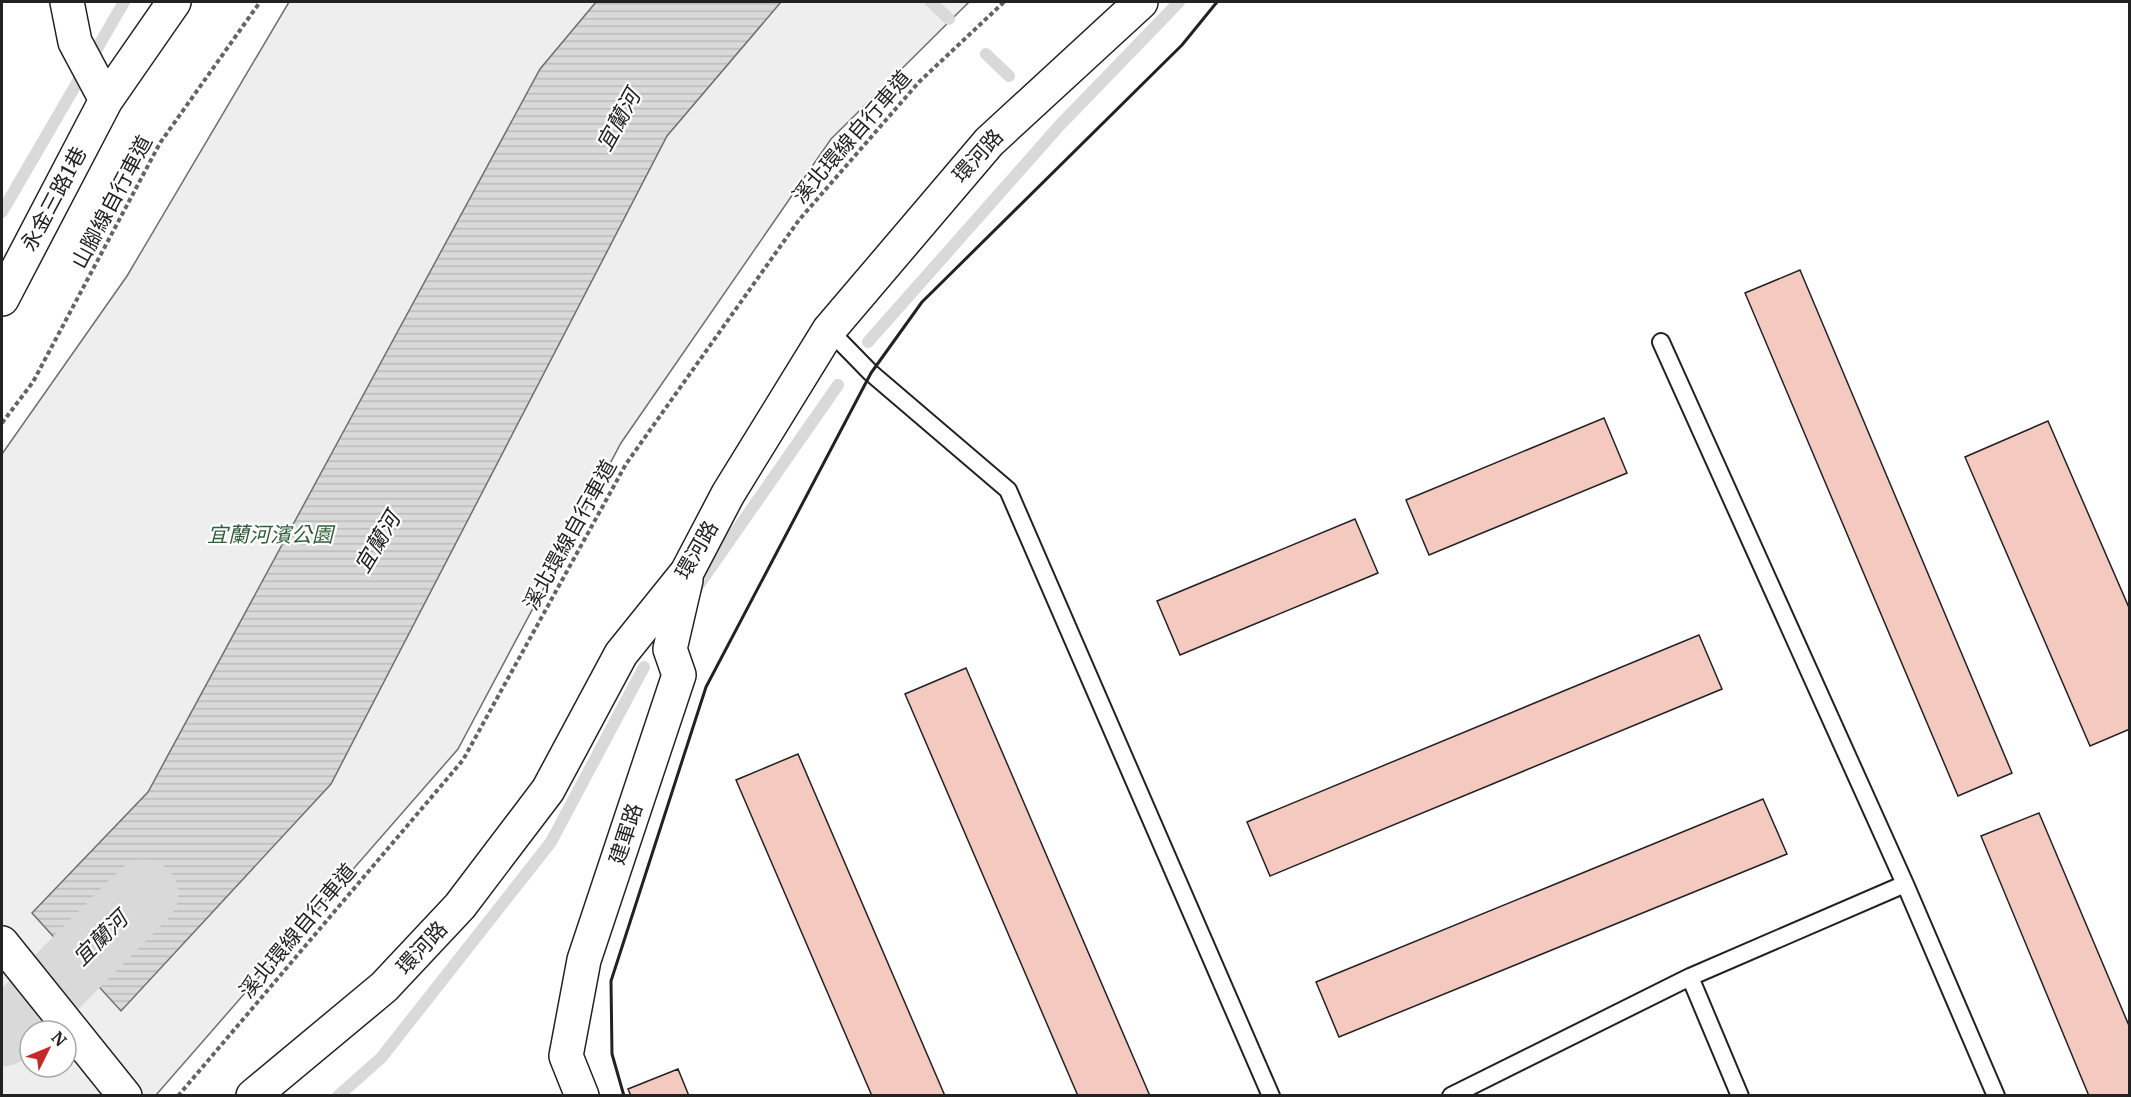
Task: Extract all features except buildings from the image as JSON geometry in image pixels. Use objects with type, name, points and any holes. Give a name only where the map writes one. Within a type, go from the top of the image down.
[{"type":"street","points":[[67,2],[75,42],[106,100]]},
{"type":"street","name":"永金三路1巷","points":[[2,299],[106,100],[174,2]]},
{"type":"street","name":"環河路","points":[[253,1095],[384,987],[460,906],[548,790],[621,654],[687,572],[728,494],[829,330],[988,142],[1141,2]]},
{"type":"street","name":"建軍路","points":[[582,1095],[566,1056],[584,960],[679,675],[670,649],[687,572]]},
{"type":"street","points":[[2,943],[125,1095]]},
{"type":"lane","points":[[829,330],[871,373],[1008,490],[1271,1095]]},
{"type":"lane","points":[[1662,342],[1905,884],[1996,1095]]},
{"type":"lane","points":[[1451,1095],[1690,978],[1905,884]]},
{"type":"lane","points":[[1690,978],[1740,1095]]},
{"type":"path","name":"山腳線自行車道","points":[[2,423],[33,382],[160,143],[260,2]]},
{"type":"path","name":"溪北環線自行車道","points":[[178,1095],[463,760],[627,464],[799,220],[919,82],[1004,2]]},
{"type":"green space","name":"宜蘭河濱公園","points":[[289,2],[969,2],[831,139],[621,443],[458,749],[156,1095],[2,1096],[2,454],[127,276]]},
{"type":"water","points":[[596,2],[781,2],[667,136],[331,784],[121,1011],[32,913],[148,792],[540,69]]},
{"type":"waterway","points":[[2,212],[124,2]]},
{"type":"waterway","points":[[931,2],[949,19]]},
{"type":"waterway","points":[[868,342],[1060,125],[1179,2]]},
{"type":"waterway","points":[[986,54],[1009,76]]},
{"type":"waterway","points":[[693,593],[838,385]]},
{"type":"waterway","points":[[338,1096],[381,1058],[551,842],[644,667]]},
{"type":"waterway","name":"宜蘭河","points":[[2,1032],[15,1024],[144,894]]},
{"type":"wall","points":[[624,1096],[612,1054],[611,981],[706,687],[871,373],[922,302],[1182,45],[1217,2]]}]
